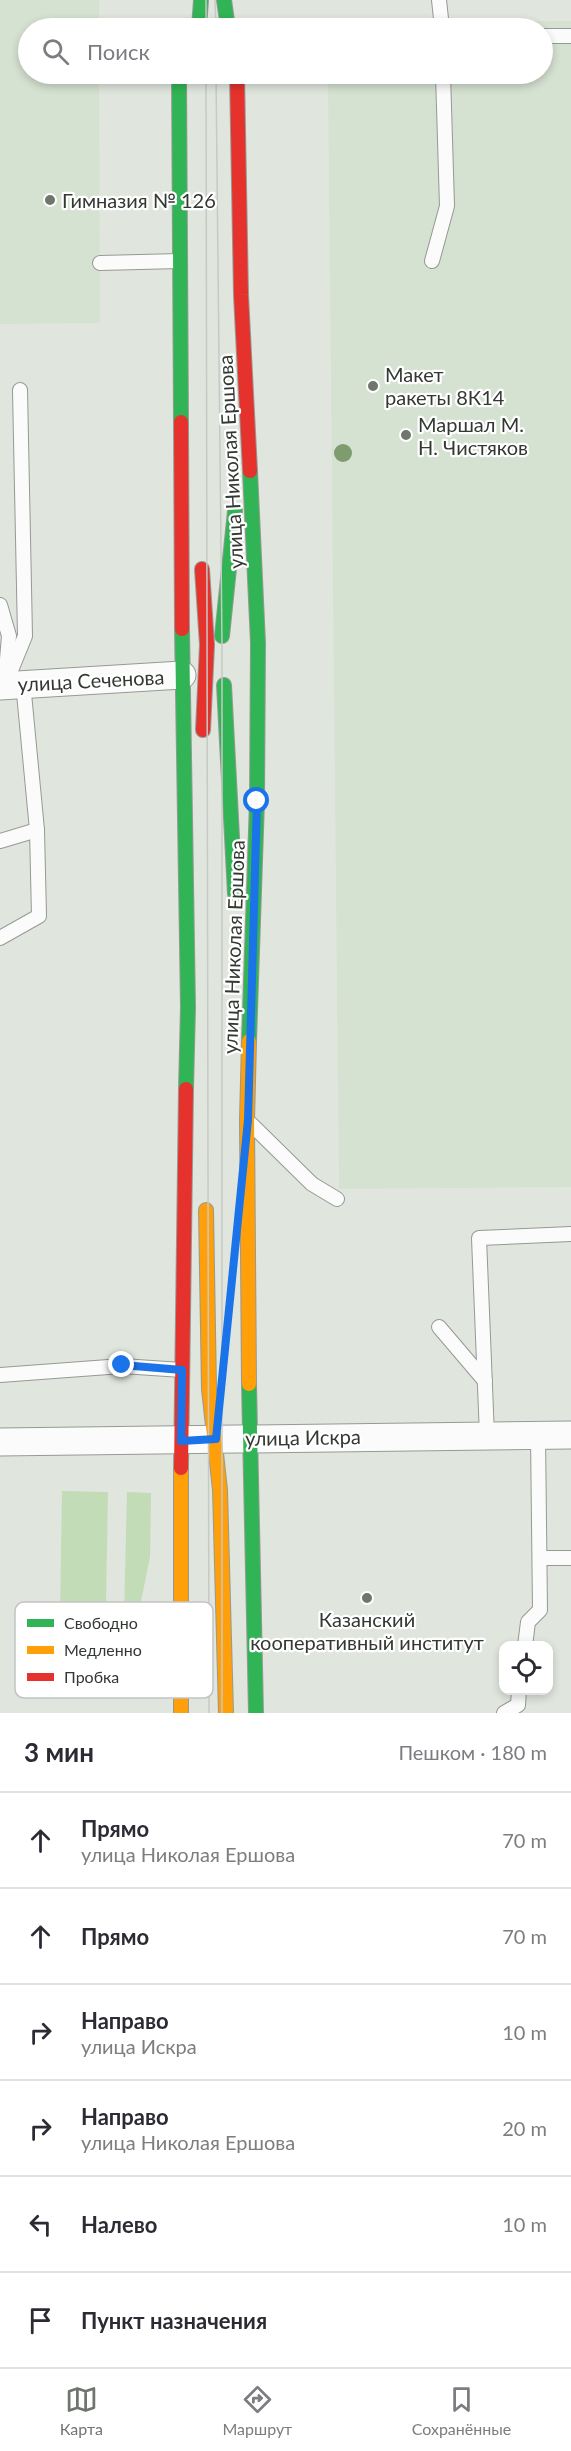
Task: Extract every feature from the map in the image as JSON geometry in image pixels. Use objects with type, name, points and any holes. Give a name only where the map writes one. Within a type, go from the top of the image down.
[{"type":"main road","points":[[200,18],[201,0]]},
{"type":"main road","points":[[224,0],[227,18]]},
{"type":"main road","points":[[240,9],[240,18]]},
{"type":"main road","points":[[179,84],[182,675],[188,1007],[181,1441],[181,1602]]},
{"type":"main road","name":"улица Николая Ершова","points":[[237,84],[246,398],[258,643],[257,801],[248,1120],[250,1438],[253,1489],[256,1713]]},
{"type":"main road","points":[[193,97],[180,268],[196,489]]},
{"type":"main road","points":[[236,906],[223,662],[246,398]]},
{"type":"main road","points":[[200,549],[207,645],[202,750]]},
{"type":"main road","points":[[199,797],[188,1007],[200,1119]]},
{"type":"main road","points":[[234,1261],[248,1120],[238,942]]},
{"type":"main road","points":[[206,1199],[209,1389],[220,1490],[226,1713]]},
{"type":"main road","points":[[207,1501],[223,1378]]},
{"type":"main road","points":[[192,1602],[195,1581]]},
{"type":"street","name":"улица Сеченова","points":[[7,684],[182,675]]},
{"type":"street","name":"улица Искра","points":[[0,1442],[571,1435]]},
{"type":"lane","points":[[439,0],[440,18]]},
{"type":"lane","points":[[553,36],[571,36]]},
{"type":"lane","points":[[432,261],[447,206],[443,84]]},
{"type":"lane","points":[[100,263],[180,268]]},
{"type":"lane","points":[[7,684],[25,636],[20,390]]},
{"type":"lane","points":[[0,606],[9,636],[7,684],[37,830],[39,916],[0,938]]},
{"type":"lane","points":[[0,841],[37,830]]},
{"type":"lane","points":[[248,1120],[312,1184],[336,1199]]},
{"type":"lane","points":[[487,1436],[479,1238],[571,1234]]},
{"type":"lane","points":[[439,1327],[485,1381]]},
{"type":"lane","points":[[0,1375],[122,1365],[182,1370]]},
{"type":"lane","points":[[526,1641],[528,1622],[540,1610],[538,1435]]},
{"type":"lane","points":[[540,1558],[571,1558]]},
{"type":"lane","points":[[504,1713],[518,1704],[519,1695]]},
{"type":"shaded area","name":"Гимназия № 126","points":[[0,0],[99,0],[99,18],[18,18],[18,84],[99,84],[100,323],[0,324]]},
{"type":"shaded area","points":[[553,21],[571,21],[571,1187],[339,1189],[328,84],[553,84]]},
{"type":"green space","points":[[62,1491],[108,1492],[106,1602],[60,1602]]},
{"type":"green space","points":[[127,1492],[151,1493],[150,1557],[141,1602],[124,1602]]},
{"type":"tram line","points":[[206,0],[206,18]]},
{"type":"tram line","points":[[215,0],[216,18]]},
{"type":"tram line","points":[[206,84],[209,1602]]},
{"type":"tram line","points":[[216,84],[222,644],[222,1713]]},
{"type":"tram line","points":[[209,1698],[209,1713]]},
{"type":"traffic: fast","points":[[200,18],[201,0]]},
{"type":"traffic: fast","points":[[224,0],[227,18]]},
{"type":"traffic: fast","points":[[179,84],[181,422]]},
{"type":"traffic: fast","points":[[249,1041],[257,801],[258,643],[250,471]]},
{"type":"traffic: fast","points":[[222,636],[235,511]]},
{"type":"traffic: fast","points":[[182,629],[188,1007],[186,1089]]},
{"type":"traffic: fast","points":[[224,685],[235,894]]},
{"type":"traffic: fast","points":[[249,1384],[256,1713]]},
{"type":"traffic: slow","points":[[249,1041],[247,1120],[249,1384]]},
{"type":"traffic: slow","points":[[206,1210],[209,1389],[220,1490],[226,1713]]},
{"type":"traffic: slow","points":[[181,1468],[181,1602]]},
{"type":"traffic: slow","points":[[181,1698],[181,1713]]},
{"type":"traffic: jam","points":[[237,84],[241,295],[250,471]]},
{"type":"traffic: jam","points":[[181,422],[182,629]]},
{"type":"traffic: jam","points":[[202,569],[207,645],[203,730]]},
{"type":"traffic: jam","points":[[181,1468],[186,1089]]},
{"type":"place","name":"Гимназия № 126","points":[[50,200]]},
{"type":"place","name":"Макет ракеты 8К14","points":[[373,386]]},
{"type":"place","name":"Маршал М. Н. Чистяков","points":[[406,435]]},
{"type":"place","name":"Казанский кооперативный институт","points":[[367,1598]]},
{"type":"route","points":[[122,1365],[182,1370],[181,1441],[216,1439],[248,1120],[257,801]]}]
